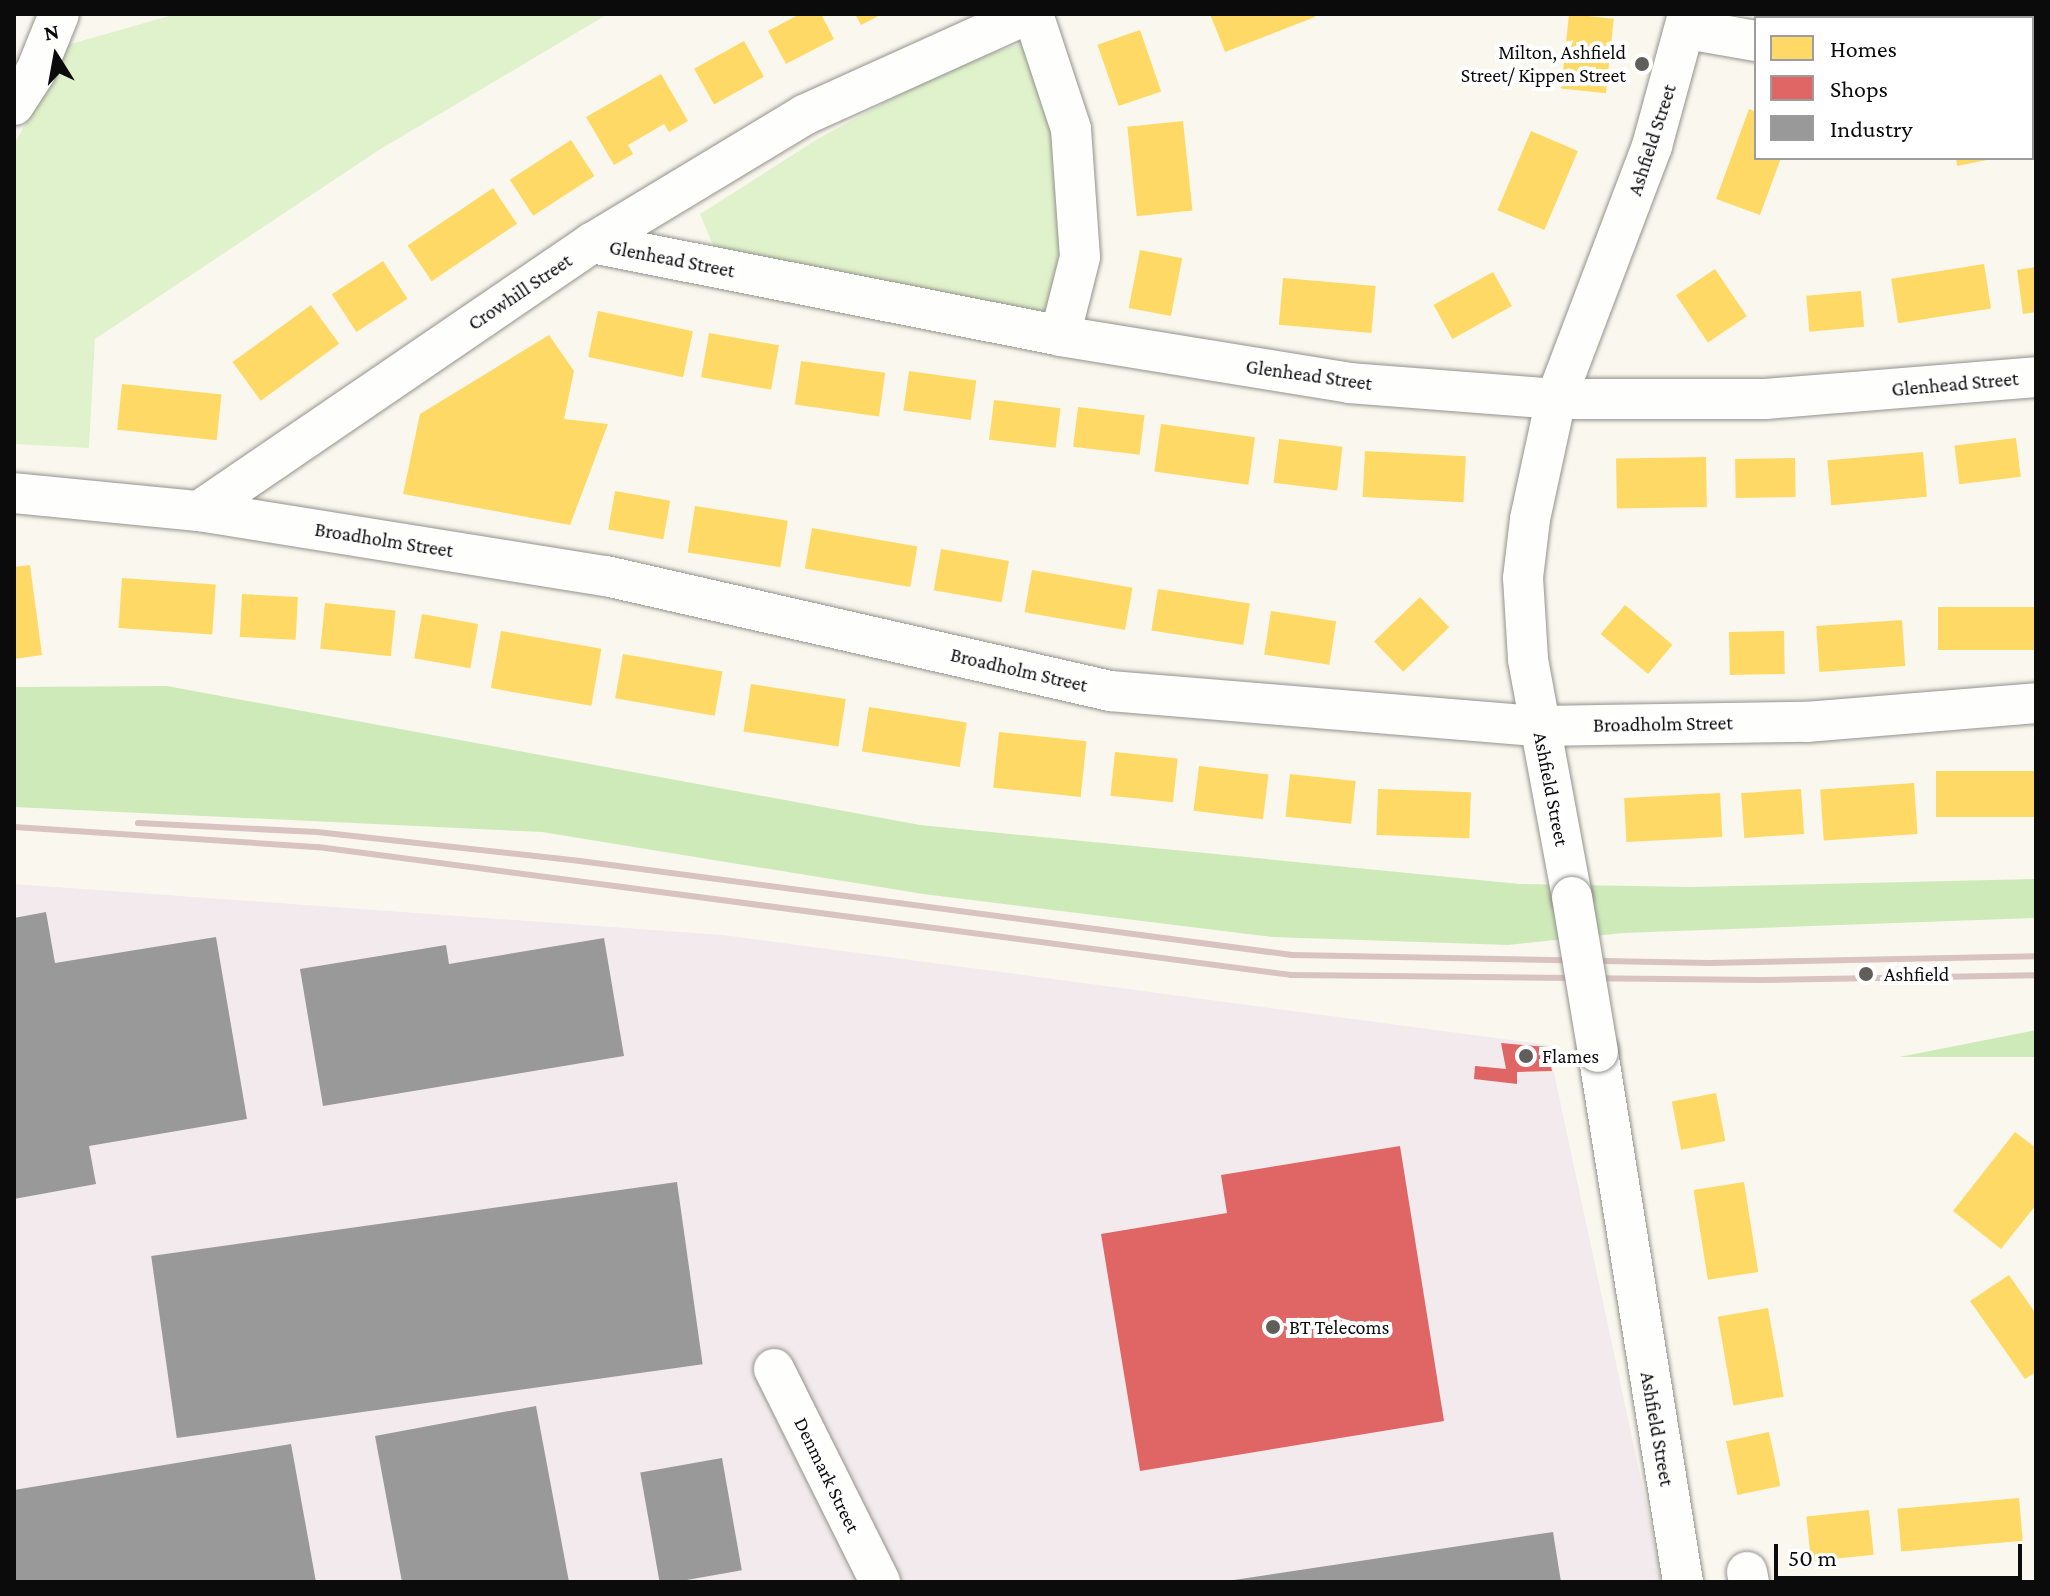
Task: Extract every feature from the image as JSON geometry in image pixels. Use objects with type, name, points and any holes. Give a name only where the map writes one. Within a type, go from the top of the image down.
[{"type":"street","points":[[14,105],[36,71],[59,14]]},
{"type":"street","points":[[1031,14],[1072,143],[1080,257],[1060,336]]},
{"type":"street","name":"Crowhill Street","points":[[199,511],[592,243],[804,115],[1031,14]]},
{"type":"street","points":[[1688,22],[1754,40]]},
{"type":"street","name":"Ashfield Street","points":[[1683,1582],[1572,897],[1539,726],[1523,578],[1556,399],[1652,146],[1688,22]]},
{"type":"street","name":"Glenhead Street","points":[[592,243],[1060,336],[1349,383],[1556,399],[1765,399],[2036,377]]},
{"type":"street","name":"Broadholm Street","points":[[14,493],[199,511],[606,576],[1110,691],[1539,726],[1806,722],[2036,703]]},
{"type":"street","name":"Denmark Street","points":[[774,1369],[880,1582]]},
{"type":"shaded area","points":[[14,884],[723,935],[1548,1045],[1663,1582],[14,1582]]},
{"type":"green space","points":[[176,14],[608,14],[379,150],[95,339],[89,448],[14,444],[14,145],[67,45]]},
{"type":"green space","points":[[1030,41],[1062,124],[1069,235],[1057,314],[715,250],[700,214],[819,138],[958,64]]},
{"type":"green space","points":[[167,686],[920,825],[1520,884],[1690,887],[2036,879],[2036,918],[1623,933],[1508,945],[1272,937],[923,894],[542,832],[14,807],[14,687]]},
{"type":"green space","points":[[2036,1030],[2036,1057],[1899,1057]]},
{"type":"building: Homes","points":[[800,14],[821,14],[834,39],[786,64],[768,31]]},
{"type":"building: Homes","points":[[855,14],[882,14],[861,25]]},
{"type":"building: Homes","points":[[1210,14],[1314,14],[1315,17],[1225,52]]},
{"type":"building: Homes","points":[[1569,14],[1614,19],[1606,93],[1561,89]]},
{"type":"building: Homes","points":[[1140,30],[1161,91],[1119,106],[1097,45]]},
{"type":"building: Homes","points":[[744,41],[764,77],[714,104],[694,69]]},
{"type":"building: Homes","points":[[661,74],[688,121],[669,132],[664,124],[628,145],[633,154],[614,165],[586,117]]},
{"type":"building: Homes","points":[[1749,109],[1754,111],[1754,160],[1780,160],[1760,215],[1716,199]]},
{"type":"building: Homes","points":[[1183,121],[1192,211],[1137,216],[1127,127]]},
{"type":"building: Homes","points":[[1531,131],[1578,151],[1544,230],[1497,210]]},
{"type":"building: Homes","points":[[571,140],[594,176],[533,216],[510,180]]},
{"type":"building: Homes","points":[[1956,160],[1987,160],[1957,166]]},
{"type":"building: Homes","points":[[493,188],[517,224],[432,281],[408,246]]},
{"type":"building: Homes","points":[[1140,250],[1182,258],[1171,316],[1129,308]]},
{"type":"building: Homes","points":[[383,261],[408,299],[356,332],[332,294]]},
{"type":"building: Homes","points":[[1984,264],[1991,308],[1898,323],[1891,279]]},
{"type":"building: Homes","points":[[2036,267],[2036,312],[2023,314],[2017,270]]},
{"type":"building: Homes","points":[[1715,269],[1747,316],[1708,343],[1676,295]]},
{"type":"building: Homes","points":[[1493,272],[1512,306],[1452,339],[1434,305]]},
{"type":"building: Homes","points":[[1283,278],[1376,286],[1372,333],[1279,325]]},
{"type":"building: Homes","points":[[1861,291],[1864,327],[1809,332],[1806,296]]},
{"type":"building: Homes","points":[[311,305],[339,344],[261,401],[233,362]]},
{"type":"building: Homes","points":[[598,311],[693,331],[683,377],[588,357]]},
{"type":"building: Homes","points":[[709,333],[779,345],[771,390],[701,377]]},
{"type":"building: Homes","points":[[549,335],[574,371],[564,419],[608,424],[570,525],[403,494],[420,414]]},
{"type":"building: Homes","points":[[801,361],[885,373],[879,416],[795,405]]},
{"type":"building: Homes","points":[[909,371],[976,380],[971,420],[903,411]]},
{"type":"building: Homes","points":[[122,384],[221,394],[217,440],[117,430]]},
{"type":"building: Homes","points":[[994,400],[1061,408],[1056,448],[989,440]]},
{"type":"building: Homes","points":[[1078,407],[1145,415],[1140,455],[1073,447]]},
{"type":"building: Homes","points":[[1161,424],[1255,437],[1248,485],[1154,472]]},
{"type":"building: Homes","points":[[2016,438],[2021,477],[1959,484],[1954,446]]},
{"type":"building: Homes","points":[[1279,439],[1343,447],[1337,490],[1274,483]]},
{"type":"building: Homes","points":[[1365,451],[1466,456],[1463,502],[1363,497]]},
{"type":"building: Homes","points":[[1923,452],[1927,497],[1831,505],[1827,460]]},
{"type":"building: Homes","points":[[1706,457],[1707,507],[1617,509],[1616,459]]},
{"type":"building: Homes","points":[[1795,458],[1796,497],[1736,498],[1735,459]]},
{"type":"building: Homes","points":[[615,491],[670,501],[663,539],[608,529]]},
{"type":"building: Homes","points":[[695,506],[788,521],[780,567],[688,552]]},
{"type":"building: Homes","points":[[812,528],[917,547],[910,587],[805,568]]},
{"type":"building: Homes","points":[[941,549],[1009,561],[1002,602],[934,590]]},
{"type":"building: Homes","points":[[30,565],[42,655],[14,659],[14,567]]},
{"type":"building: Homes","points":[[1032,570],[1132,588],[1125,630],[1025,612]]},
{"type":"building: Homes","points":[[122,578],[216,585],[212,634],[119,628]]},
{"type":"building: Homes","points":[[1158,589],[1250,604],[1243,645],[1151,630]]},
{"type":"building: Homes","points":[[242,594],[298,597],[296,640],[240,637]]},
{"type":"building: Homes","points":[[1420,597],[1449,627],[1403,672],[1374,641]]},
{"type":"building: Homes","points":[[325,603],[396,610],[391,656],[320,649]]},
{"type":"building: Homes","points":[[1625,605],[1672,645],[1648,674],[1601,634]]},
{"type":"building: Homes","points":[[1938,607],[2036,607],[2036,650],[1938,650]]},
{"type":"building: Homes","points":[[1271,611],[1336,621],[1329,665],[1264,654]]},
{"type":"building: Homes","points":[[422,614],[478,624],[470,668],[414,658]]},
{"type":"building: Homes","points":[[1902,620],[1905,666],[1819,672],[1816,626]]},
{"type":"building: Homes","points":[[501,631],[601,649],[591,706],[491,688]]},
{"type":"building: Homes","points":[[1784,631],[1785,674],[1730,675],[1729,632]]},
{"type":"building: Homes","points":[[623,654],[722,672],[715,716],[615,698]]},
{"type":"building: Homes","points":[[751,684],[846,699],[838,746],[743,731]]},
{"type":"building: Homes","points":[[869,707],[967,722],[960,767],[862,751]]},
{"type":"building: Homes","points":[[999,732],[1087,741],[1081,797],[993,788]]},
{"type":"building: Homes","points":[[1115,752],[1178,759],[1173,802],[1110,796]]},
{"type":"building: Homes","points":[[1199,766],[1268,775],[1263,819],[1194,811]]},
{"type":"building: Homes","points":[[1936,771],[2036,771],[2036,817],[1936,817]]},
{"type":"building: Homes","points":[[1290,774],[1356,781],[1351,824],[1286,817]]},
{"type":"building: Homes","points":[[1914,783],[1918,834],[1824,840],[1820,790]]},
{"type":"building: Homes","points":[[1378,789],[1471,792],[1469,838],[1376,835]]},
{"type":"building: Homes","points":[[1801,789],[1804,834],[1744,838],[1741,793]]},
{"type":"building: Homes","points":[[1720,793],[1722,837],[1626,842],[1624,798]]},
{"type":"building: Homes","points":[[1716,1093],[1725,1141],[1681,1150],[1672,1102]]},
{"type":"building: Homes","points":[[2015,1132],[2036,1148],[2036,1205],[2001,1249],[1953,1211]]},
{"type":"building: Homes","points":[[1744,1182],[1758,1272],[1708,1280],[1694,1190]]},
{"type":"building: Homes","points":[[2009,1275],[2036,1314],[2036,1372],[2025,1379],[1970,1301]]},
{"type":"building: Homes","points":[[1768,1308],[1784,1397],[1733,1405],[1718,1317]]},
{"type":"building: Homes","points":[[1769,1432],[1780,1486],[1737,1495],[1726,1441]]},
{"type":"building: Homes","points":[[2019,1498],[2023,1541],[1901,1551],[1897,1509]]},
{"type":"building: Homes","points":[[1869,1510],[1874,1555],[1811,1561],[1806,1517]]},
{"type":"building: Shops","name":"Flames","points":[[1501,1043],[1547,1047],[1552,1071],[1517,1072],[1517,1084],[1474,1079],[1475,1066],[1506,1069]]},
{"type":"building: Shops","name":"BT Telecoms","points":[[1400,1146],[1444,1421],[1140,1471],[1101,1234],[1227,1213],[1221,1175]]},
{"type":"building: Industry","points":[[46,912],[55,963],[216,937],[247,1119],[89,1146],[96,1184],[14,1199],[14,918]]},
{"type":"building: Industry","points":[[604,938],[624,1056],[323,1106],[300,969],[446,945],[449,964]]},
{"type":"building: Industry","points":[[677,1182],[703,1364],[177,1438],[151,1256]]},
{"type":"building: Industry","points":[[536,1406],[569,1582],[402,1582],[375,1436]]},
{"type":"building: Industry","points":[[291,1444],[316,1582],[14,1582],[14,1490]]},
{"type":"building: Industry","points":[[722,1458],[742,1570],[660,1582],[640,1472]]},
{"type":"building: Industry","points":[[1553,1532],[1561,1582],[1234,1582],[1234,1580]]},
{"type":"railway","points":[[138,823],[317,832],[580,861],[1292,955],[1710,963],[2036,956]]},
{"type":"railway","points":[[14,827],[318,847],[1291,975],[1761,980],[2036,975]]},
{"type":"place","name":"Milton, Ashfield Street/ Kippen Street","points":[[1642,64]]},
{"type":"place","name":"Ashfield","points":[[1866,974]]},
{"type":"place","name":"Flames","points":[[1526,1056]]},
{"type":"place","name":"BT Telecoms","points":[[1273,1327]]}]
